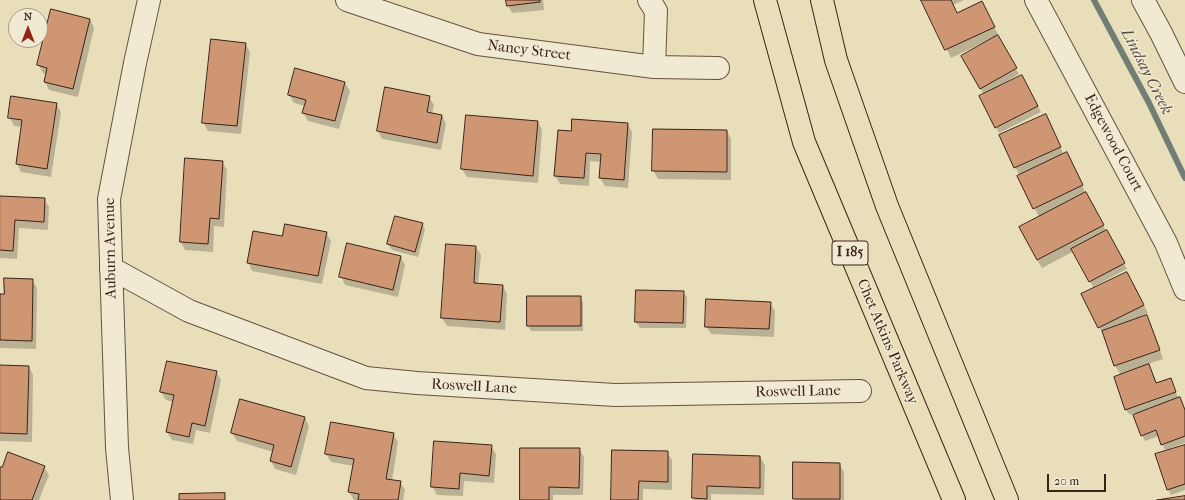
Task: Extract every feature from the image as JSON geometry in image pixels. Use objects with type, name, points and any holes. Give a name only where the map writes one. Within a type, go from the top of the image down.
[{"type":"highway","name":"Chet Atkins Parkway","points":[[765,0],[804,142],[954,500]]},
{"type":"highway","points":[[822,0],[836,60],[887,206],[1007,500]]},
{"type":"street","name":"Auburn Avenue","points":[[122,500],[117,448],[109,199],[135,63],[149,0]]},
{"type":"street","name":"Nancy Street","points":[[347,0],[478,44],[654,67],[718,68]]},
{"type":"street","points":[[649,0],[656,11],[654,67]]},
{"type":"street","name":"Edgewood Court","points":[[1036,0],[1166,243],[1185,289]]},
{"type":"street","points":[[1143,0],[1185,82]]},
{"type":"street","name":"Roswell Lane","points":[[111,268],[189,311],[366,378],[417,383],[615,395],[860,392]]},
{"type":"building","points":[[506,0],[540,0],[540,2],[507,6]]},
{"type":"building","points":[[921,0],[951,0],[957,13],[982,1],[995,27],[945,50]]},
{"type":"building","points":[[51,9],[90,19],[73,89],[44,82],[47,68],[37,65],[41,48],[48,48],[48,21]]},
{"type":"building","points":[[998,35],[1017,68],[980,89],[961,56]]},
{"type":"building","points":[[211,39],[246,43],[237,126],[202,123]]},
{"type":"building","points":[[295,68],[345,82],[335,121],[302,113],[306,100],[288,95]]},
{"type":"building","points":[[1022,75],[1038,106],[995,128],[979,96]]},
{"type":"building","points":[[385,87],[430,96],[427,112],[442,115],[437,143],[377,131]]},
{"type":"building","points":[[11,96],[57,103],[47,169],[16,164],[22,120],[8,118]]},
{"type":"building","points":[[1046,114],[1061,147],[1014,168],[999,135]]},
{"type":"building","points":[[466,115],[538,121],[533,176],[461,169]]},
{"type":"building","points":[[572,119],[628,123],[624,180],[599,178],[601,154],[586,153],[584,178],[554,176],[558,130],[571,131]]},
{"type":"building","points":[[653,129],[727,130],[727,172],[652,171]]},
{"type":"building","points":[[1067,152],[1083,185],[1033,209],[1017,176]]},
{"type":"building","points":[[185,158],[223,161],[219,219],[210,218],[208,244],[180,242]]},
{"type":"building","points":[[1086,192],[1104,225],[1037,260],[1019,227]]},
{"type":"building","points":[[0,196],[45,198],[44,222],[15,220],[13,251],[0,250]]},
{"type":"building","points":[[395,216],[423,223],[415,252],[387,244]]},
{"type":"building","points":[[285,224],[327,232],[318,276],[247,263],[253,231],[282,236]]},
{"type":"building","points":[[1107,230],[1125,263],[1089,282],[1071,249]]},
{"type":"building","points":[[347,243],[401,256],[393,290],[339,277]]},
{"type":"building","points":[[446,244],[476,246],[474,283],[503,285],[500,322],[441,318]]},
{"type":"building","points":[[1127,272],[1144,305],[1098,328],[1081,294]]},
{"type":"building","points":[[4,278],[33,279],[32,341],[0,340],[0,294],[4,294]]},
{"type":"building","points":[[636,290],[684,291],[683,323],[635,322]]},
{"type":"building","points":[[527,296],[581,296],[581,326],[527,326]]},
{"type":"building","points":[[706,299],[771,302],[769,329],[705,327]]},
{"type":"building","points":[[1147,315],[1160,350],[1114,366],[1102,331]]},
{"type":"building","points":[[167,361],[217,371],[205,426],[192,423],[189,437],[166,432],[174,395],[160,392]]},
{"type":"building","points":[[1149,364],[1156,383],[1171,378],[1176,392],[1125,410],[1114,377]]},
{"type":"building","points":[[0,365],[29,366],[27,434],[0,433]]},
{"type":"building","points":[[1180,397],[1185,410],[1185,436],[1161,445],[1156,430],[1141,436],[1133,415]]},
{"type":"building","points":[[240,399],[305,417],[291,467],[270,461],[274,445],[231,433]]},
{"type":"building","points":[[331,422],[394,433],[386,479],[401,481],[398,500],[358,500],[359,494],[348,492],[354,459],[325,454]]},
{"type":"building","points":[[434,441],[492,445],[489,476],[460,473],[459,489],[431,487]]},
{"type":"building","points":[[1185,445],[1185,484],[1167,490],[1155,454]]},
{"type":"building","points":[[520,448],[580,448],[579,488],[549,487],[549,500],[520,500]]},
{"type":"building","points":[[612,450],[668,451],[668,482],[639,481],[638,500],[611,500]]},
{"type":"building","points":[[8,452],[45,466],[32,500],[0,500],[0,467],[2,467]]},
{"type":"building","points":[[693,454],[760,456],[760,488],[707,486],[707,499],[692,498]]},
{"type":"building","points":[[793,462],[840,463],[840,499],[793,499]]},
{"type":"building","points":[[225,493],[225,500],[179,500],[179,494]]},
{"type":"building","points":[[1185,496],[1185,500],[1157,500]]},
{"type":"waterway","name":"Lindsay Creek","points":[[1094,0],[1149,103],[1185,178]]}]
